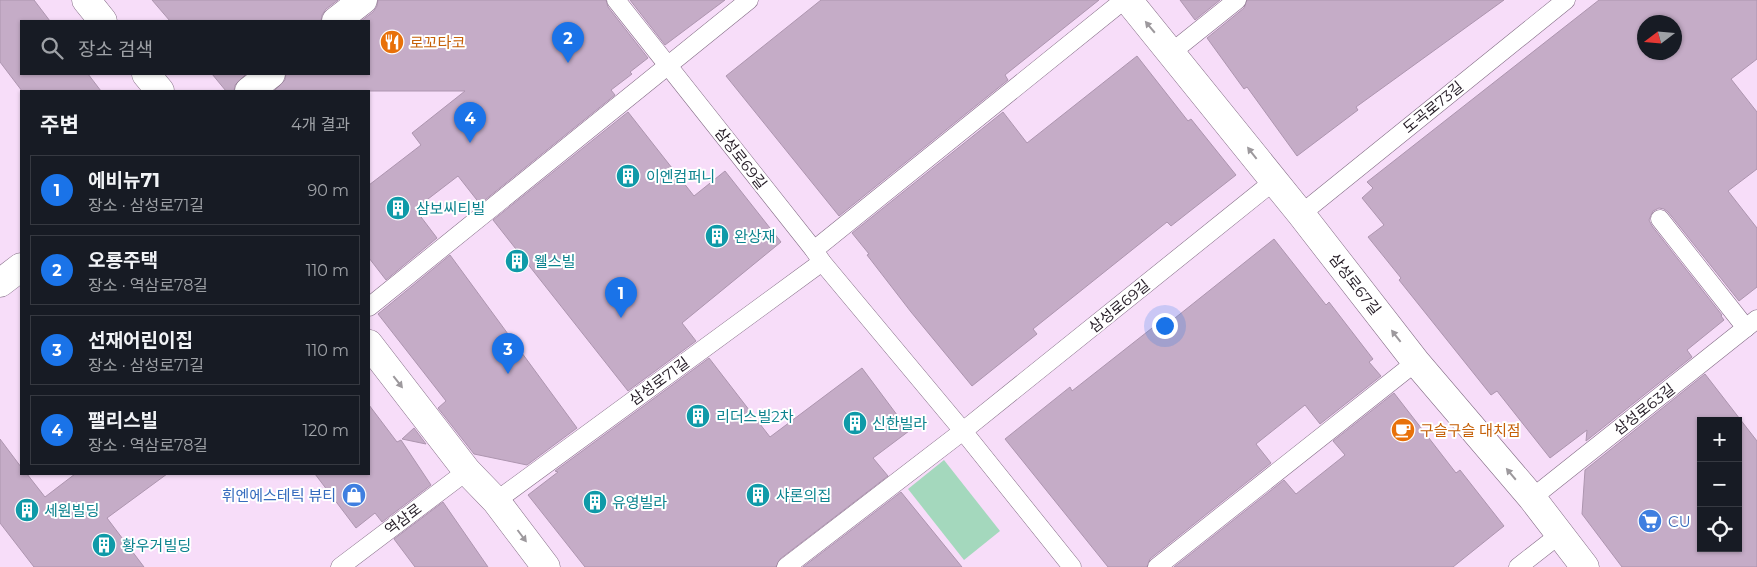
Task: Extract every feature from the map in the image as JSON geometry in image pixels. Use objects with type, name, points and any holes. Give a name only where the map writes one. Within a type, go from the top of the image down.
[{"type":"street","points":[[86,0],[102,20]]},
{"type":"street","points":[[337,20],[363,0]]},
{"type":"street","name":"삼성로67길","points":[[1128,0],[1172,52],[1301,214],[1416,362],[1532,498],[1585,567]]},
{"type":"street","points":[[147,75],[159,90]]},
{"type":"street","points":[[250,90],[270,75]]},
{"type":"street","points":[[0,283],[20,268]]},
{"type":"street","points":[[370,345],[467,471],[496,501],[546,567]]},
{"type":"lane","name":"삼성로69길","points":[[616,0],[818,256],[963,431],[1072,567]]},
{"type":"lane","points":[[370,306],[749,0]]},
{"type":"lane","points":[[818,256],[1124,0]]},
{"type":"lane","points":[[1172,52],[1236,0]]},
{"type":"lane","name":"도곡로73길","points":[[1301,214],[1566,0]]},
{"type":"lane","name":"삼성로69길","points":[[963,431],[1274,181]]},
{"type":"lane","points":[[1660,219],[1752,324]]},
{"type":"lane","name":"삼성로71길","points":[[496,501],[818,256]]},
{"type":"lane","name":"삼성로63길","points":[[1532,498],[1752,324]]},
{"type":"lane","points":[[1157,567],[1416,362]]},
{"type":"lane","points":[[786,567],[963,431]]},
{"type":"lane","name":"역삼로","points":[[340,567],[467,471]]},
{"type":"lane","points":[[1518,567],[1559,535]]},
{"type":"green space","points":[[944,460],[1000,531],[964,560],[908,489]]},
{"type":"building","points":[[0,0],[34,0],[49,20],[20,20],[20,75],[89,75],[100,90],[21,90],[0,62]]},
{"type":"building","points":[[152,0],[338,0],[326,9],[321,20],[169,20]]},
{"type":"building","points":[[378,0],[606,0],[608,7],[648,58],[630,72],[632,74],[611,90],[615,95],[480,204],[458,176],[415,209],[437,238],[386,280],[370,259],[370,184],[421,145],[412,133],[465,91],[275,90],[285,80],[286,75],[370,75],[370,20],[362,20],[373,12]]},
{"type":"building","points":[[630,0],[725,0],[665,45]]},
{"type":"building","points":[[821,0],[1099,0],[1005,75],[1008,80],[839,216],[726,76]]},
{"type":"building","points":[[1180,0],[1220,0],[1195,20]]},
{"type":"building","points":[[1247,0],[1504,0],[1356,107],[1358,110],[1297,156],[1247,87],[1244,89],[1207,38],[1244,8]]},
{"type":"building","points":[[1599,0],[1757,0],[1757,59],[1731,79],[1757,112],[1757,169],[1728,191],[1757,228],[1757,287],[1739,301],[1668,212],[1659,208],[1653,211],[1649,220],[1652,226],[1724,320],[1687,350],[1692,357],[1586,441],[1587,430],[1550,458],[1497,391],[1491,395],[1399,280],[1401,278],[1368,237],[1384,225],[1362,198],[1373,188],[1367,182]]},
{"type":"building","points":[[1137,56],[1188,121],[1191,119],[1236,175],[1171,226],[1167,222],[1033,329],[1037,334],[972,386],[911,312],[852,233],[1003,112],[1027,143]]},
{"type":"building","points":[[213,75],[245,75],[235,85],[234,90],[225,90]]},
{"type":"building","points":[[628,112],[694,196],[725,171],[781,242],[682,323],[696,341],[628,391],[493,220]]},
{"type":"building","points":[[1274,239],[1326,305],[1329,302],[1373,359],[1369,362],[1381,376],[1320,424],[1305,405],[1256,444],[1271,463],[1150,559],[1147,567],[1108,567],[1005,439],[1070,387],[1072,391],[1161,321],[1165,326]]},
{"type":"building","points":[[450,255],[577,428],[527,465],[474,454],[438,408],[446,401],[378,314]]},
{"type":"building","points":[[709,358],[770,437],[862,368],[909,431],[873,458],[888,476],[780,559],[776,567],[585,567],[528,495],[558,472],[555,471]]},
{"type":"building","points":[[1705,374],[1738,417],[1697,417],[1697,552],[1742,552],[1742,422],[1757,441],[1757,567],[1622,567],[1582,514],[1585,470]]},
{"type":"building","points":[[1394,393],[1456,473],[1460,470],[1504,526],[1453,567],[1174,567],[1284,480],[1296,494],[1345,455],[1333,441]]},
{"type":"building","points":[[370,406],[397,442],[401,440],[431,485],[382,522],[375,513],[356,528],[316,475],[370,475]]},
{"type":"building","points":[[414,428],[426,444],[402,439]]},
{"type":"building","points":[[0,439],[20,466],[20,475],[28,475],[45,497],[74,475],[166,475],[107,518],[144,567],[34,567],[0,523]]},
{"type":"building","points":[[901,492],[962,567],[803,567]]},
{"type":"building","points":[[443,502],[488,567],[415,567],[394,539]]},
{"type":"place","name":"로꼬타코","points":[[392,42]]},
{"type":"place","name":"오룡주택","points":[[568,63]]},
{"type":"place","name":"팰리스빌","points":[[470,143]]},
{"type":"place","name":"이엔컴퍼니","points":[[628,176]]},
{"type":"place","name":"삼보씨티빌","points":[[398,208]]},
{"type":"place","name":"완상재","points":[[717,236]]},
{"type":"place","name":"웰스빌","points":[[517,261]]},
{"type":"place","name":"에비뉴71","points":[[621,318]]},
{"type":"place","name":"선재어린이집","points":[[508,374]]},
{"type":"place","name":"리더스빌2차","points":[[698,416]]},
{"type":"place","name":"신한빌라","points":[[855,423]]},
{"type":"place","name":"구슬구슬 대치점","points":[[1403,430]]},
{"type":"place","name":"휘엔에스테틱 뷰티","points":[[354,495]]},
{"type":"place","name":"샤론의집","points":[[758,495]]},
{"type":"place","name":"유영빌라","points":[[595,502]]},
{"type":"place","name":"세원빌딩","points":[[27,510]]},
{"type":"place","name":"CU","points":[[1650,521]]},
{"type":"place","name":"황우거빌딩","points":[[104,545]]}]
